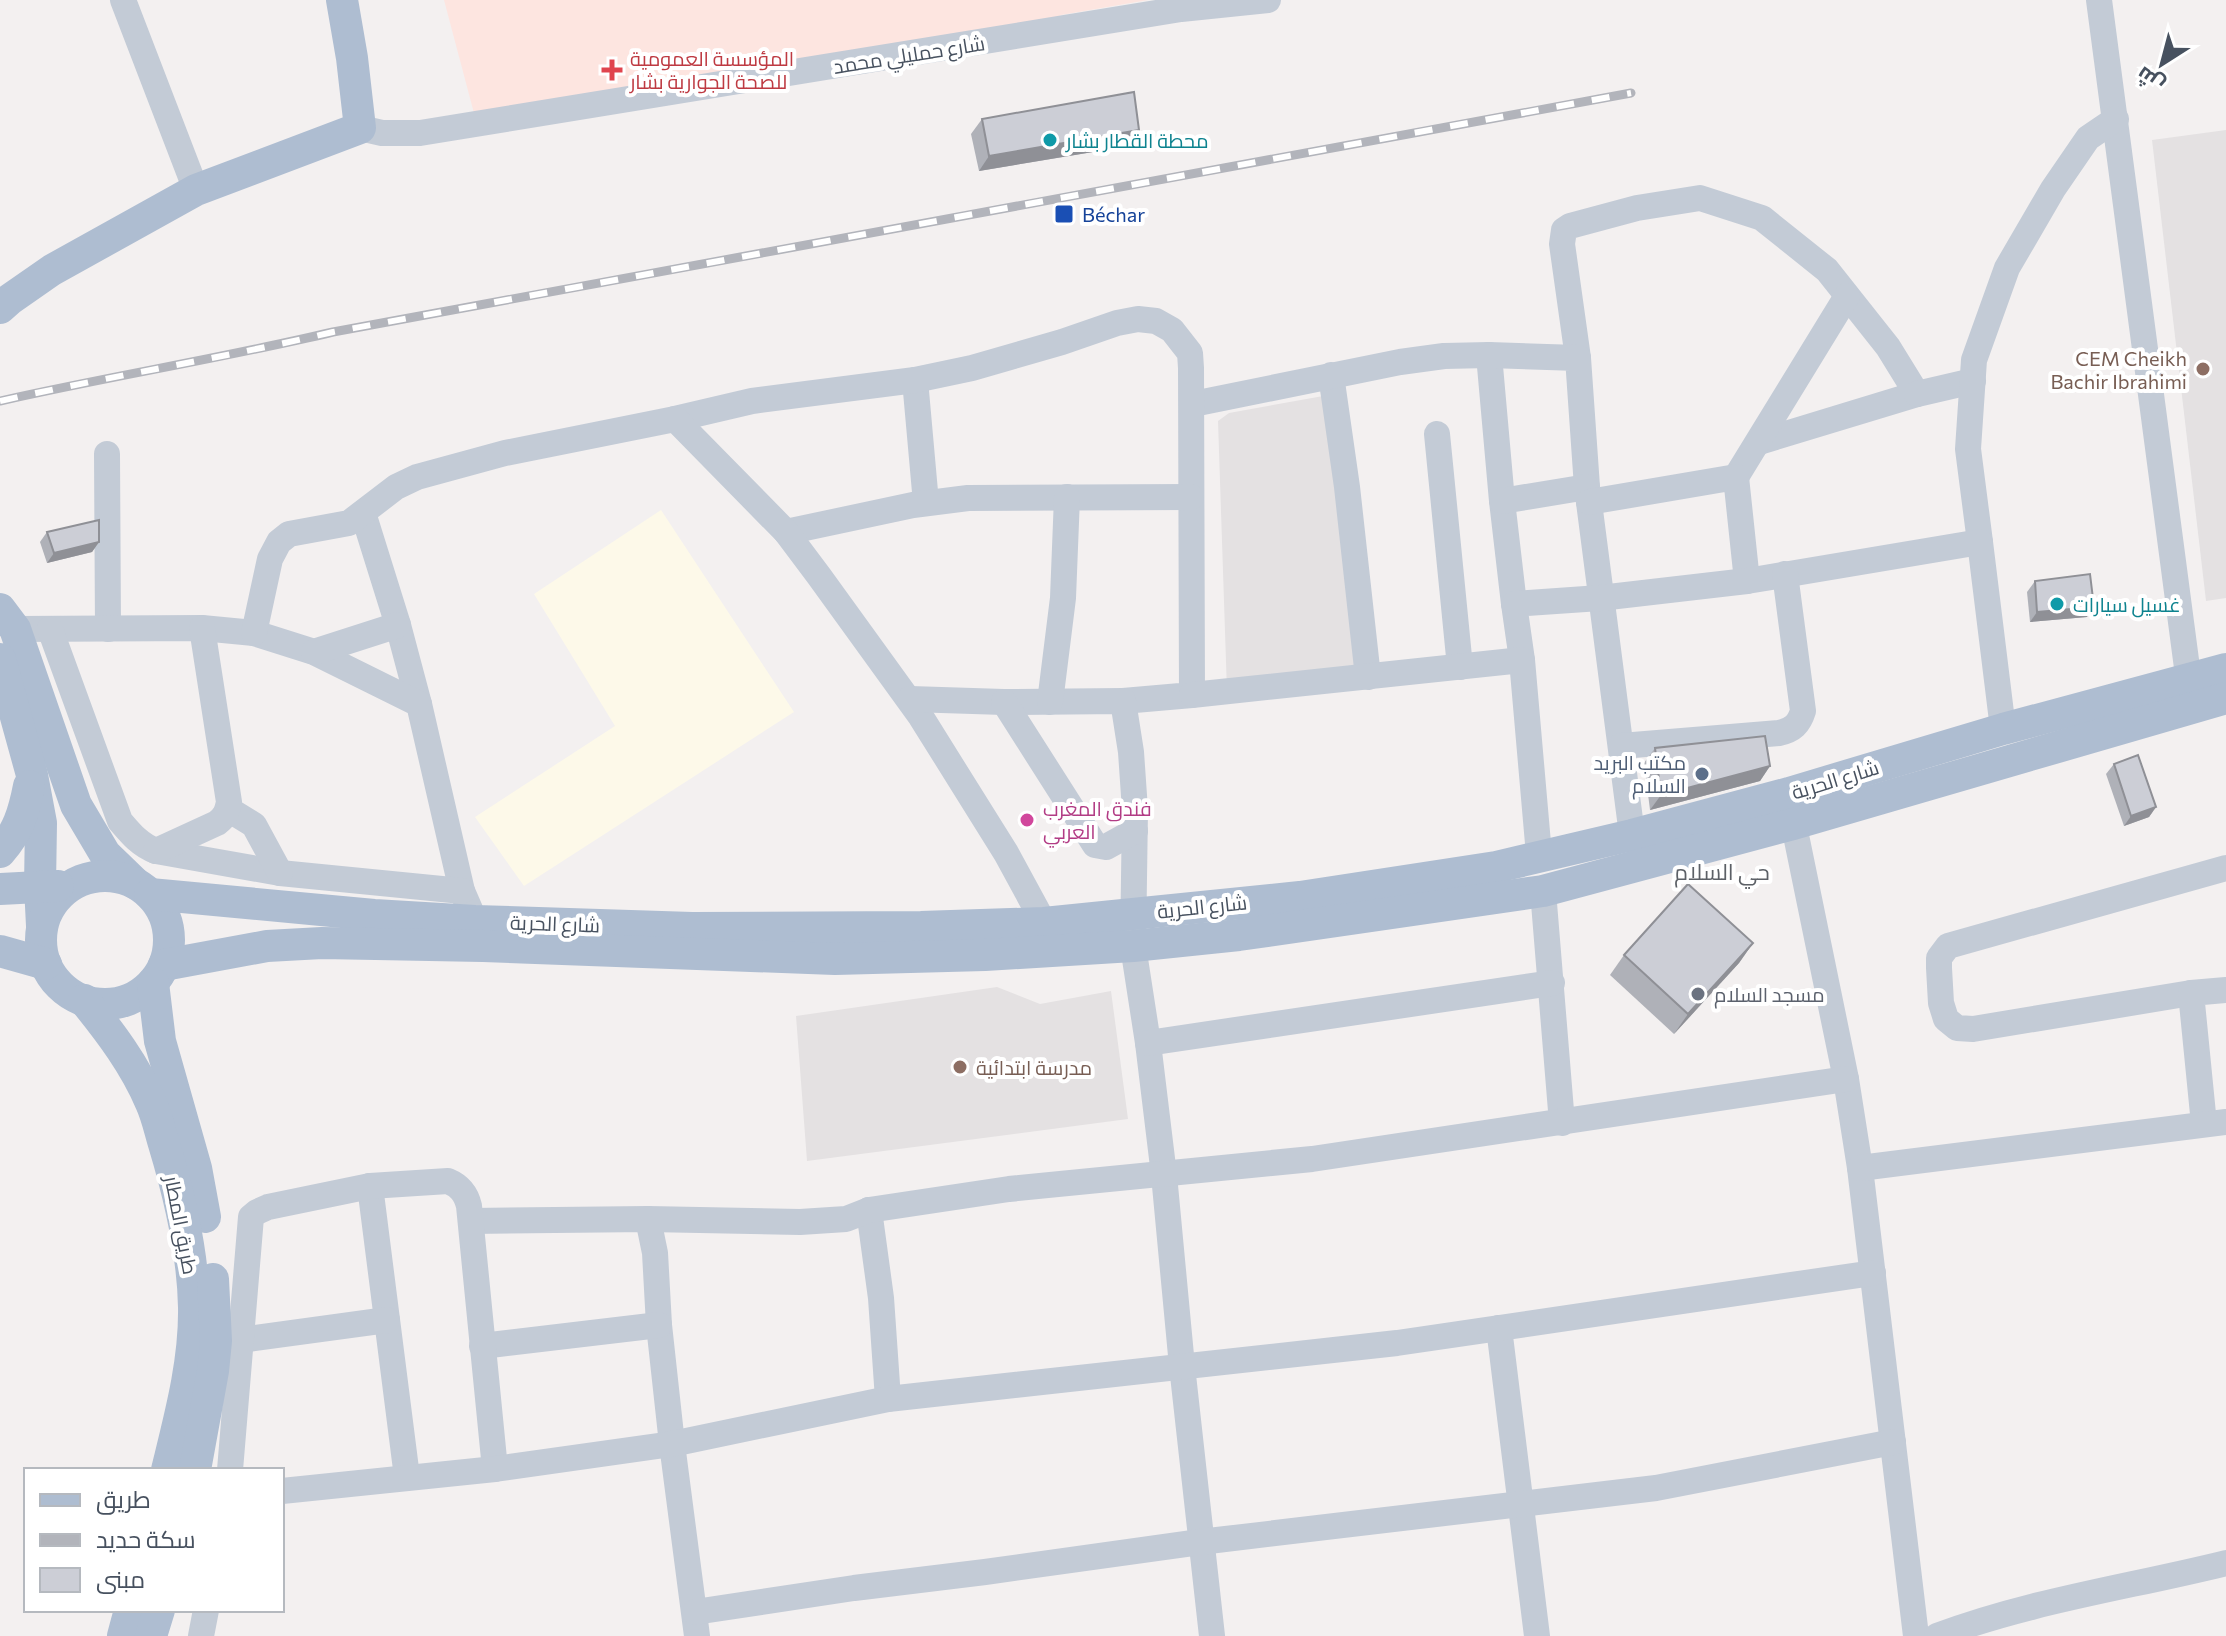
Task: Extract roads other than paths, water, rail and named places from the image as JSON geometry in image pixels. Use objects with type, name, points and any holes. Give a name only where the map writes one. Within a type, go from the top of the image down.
[{"type":"main road","points":[[0,308],[52,270],[196,190],[360,128],[342,0]]},
{"type":"main road","points":[[0,659],[32,775],[56,898],[42,926],[41,942],[46,964],[68,992],[103,1004],[121,1002],[138,995],[159,974],[169,946],[168,927],[161,910],[105,854],[76,805],[7,619]]},
{"type":"main road","name":"شارع الحرية","points":[[142,889],[374,915],[692,928],[1044,923],[1300,897],[1496,867],[1632,835],[1791,808],[2191,694],[2226,669]]},
{"type":"main road","name":"شارع الحرية","points":[[159,974],[229,951],[322,943],[835,959],[985,955],[1133,946],[1296,928],[1543,891],[1791,808],[2003,729],[2191,694],[2226,698]]},
{"type":"main road","points":[[0,852],[11,840],[23,816],[32,775]]},
{"type":"main road","points":[[0,889],[54,886],[102,876],[119,877],[142,889]]},
{"type":"main road","points":[[0,951],[46,964]]},
{"type":"main road","name":"طريق المطار","points":[[159,974],[160,1041],[196,1168],[216,1300],[213,1371],[175,1468]]},
{"type":"main road","name":"طريق المطار","points":[[84,1000],[127,1058],[151,1104],[176,1185],[191,1260],[194,1308],[192,1345],[175,1468]]},
{"type":"main road","points":[[123,1636],[129,1612]]},
{"type":"main road","points":[[151,1636],[158,1612]]},
{"type":"street","points":[[123,0],[196,190]]},
{"type":"street","name":"شارع حمليلي محمد","points":[[360,128],[382,133],[420,133],[1205,3],[1268,0]]},
{"type":"street","points":[[2099,0],[2191,694]]},
{"type":"street","points":[[2003,729],[1968,449],[1974,360],[2007,268],[2053,189],[2088,138],[2116,119]]},
{"type":"street","points":[[1632,835],[1588,494],[1578,358],[1561,237],[1564,230],[1637,208],[1700,198],[1762,218],[1827,270],[1888,347],[1917,394]]},
{"type":"street","points":[[1747,581],[1736,477],[1847,296]]},
{"type":"street","points":[[254,633],[270,559],[279,542],[289,534],[349,523],[396,487],[417,477],[505,453],[752,401],[915,380],[972,368],[1138,319],[1156,321],[1172,330],[1190,353],[1193,404],[1192,695]]},
{"type":"street","points":[[1489,355],[1502,501],[1522,660],[1539,855]]},
{"type":"street","points":[[1193,404],[1331,375],[1444,356],[1578,358]]},
{"type":"street","points":[[1331,375],[1368,677]]},
{"type":"street","points":[[915,380],[926,503]]},
{"type":"street","points":[[1759,442],[1917,394],[1973,381]]},
{"type":"street","points":[[675,419],[786,532],[910,699],[1006,853],[1044,923]]},
{"type":"street","points":[[1437,434],[1460,667]]},
{"type":"street","points":[[107,454],[108,629]]},
{"type":"street","points":[[1502,501],[1736,477]]},
{"type":"street","points":[[1050,702],[1063,598],[1067,497]]},
{"type":"street","points":[[786,532],[926,503],[968,498],[1191,497]]},
{"type":"street","points":[[363,513],[419,704],[462,891],[475,921]]},
{"type":"street","points":[[1514,604],[1600,598],[1747,581],[1980,542]]},
{"type":"street","points":[[1621,746],[1769,734],[1787,731],[1800,722],[1803,711],[1785,574]]},
{"type":"street","points":[[7,619],[50,629],[202,628],[254,633],[314,652],[419,704]]},
{"type":"street","points":[[314,652],[398,625]]},
{"type":"street","points":[[156,851],[217,823],[228,809],[202,628]]},
{"type":"street","points":[[50,629],[120,821],[146,847],[280,873],[462,891]]},
{"type":"street","points":[[910,699],[1123,701],[1522,660]]},
{"type":"street","points":[[1123,701],[1131,752],[1135,831],[1133,946],[1164,1175],[1212,1636]]},
{"type":"street","points":[[1004,702],[1095,845],[1106,847],[1135,831]]},
{"type":"street","points":[[1791,808],[1846,1079],[1860,1168],[1916,1636]]},
{"type":"street","points":[[228,809],[254,825],[280,873]]},
{"type":"street","points":[[2226,868],[1948,946],[1939,958],[1941,1003],[1946,1019],[1957,1028],[1973,1029],[2226,990]]},
{"type":"street","points":[[1543,891],[1562,1123]]},
{"type":"street","points":[[1148,1043],[1552,983]]},
{"type":"street","points":[[1860,1168],[2215,1123],[2191,993]]},
{"type":"street","points":[[471,1221],[648,1219],[800,1222],[846,1219],[869,1210],[1009,1189],[1312,1159],[1846,1079]]},
{"type":"street","points":[[230,1468],[251,1217],[268,1207],[370,1186],[448,1181],[466,1195],[471,1221],[495,1469]]},
{"type":"street","points":[[370,1186],[407,1477]]},
{"type":"street","points":[[869,1210],[881,1298],[888,1399]]},
{"type":"street","points":[[648,1219],[655,1253],[672,1444],[696,1624],[854,1588],[1200,1542],[1656,1488],[1893,1442]]},
{"type":"street","points":[[284,1491],[495,1469],[672,1444],[888,1399],[1382,1345],[1873,1273]]},
{"type":"street","points":[[241,1340],[387,1320]]},
{"type":"street","points":[[482,1346],[659,1325]]},
{"type":"street","points":[[1499,1328],[1537,1636]]},
{"type":"street","points":[[1937,1636],[1979,1620],[2062,1598],[2158,1580],[2226,1563]]},
{"type":"street","points":[[201,1636],[206,1612]]},
{"type":"railway","points":[[0,401],[333,332],[1631,93]]},
{"type":"place","name":"المؤسسة العمومية للصحة الجوارية بشار","points":[[612,70]]},
{"type":"place","name":"محطة القطار بشار","points":[[1050,140]]},
{"type":"place","name":"Béchar","points":[[1064,214]]},
{"type":"place","name":"CEM Cheikh Bachir Ibrahimi","points":[[2203,369]]},
{"type":"place","name":"غسيل سيارات","points":[[2057,604]]},
{"type":"place","name":"مكتب البريد السلام","points":[[1702,774]]},
{"type":"place","name":"فندق المغرب العربي","points":[[1027,820]]},
{"type":"place","name":"مسجد السلام","points":[[1698,994]]},
{"type":"place","name":"مدرسة ابتدائية","points":[[960,1067]]},
{"type":"district","name":"حي السلام","points":[[1722,871]]}]
